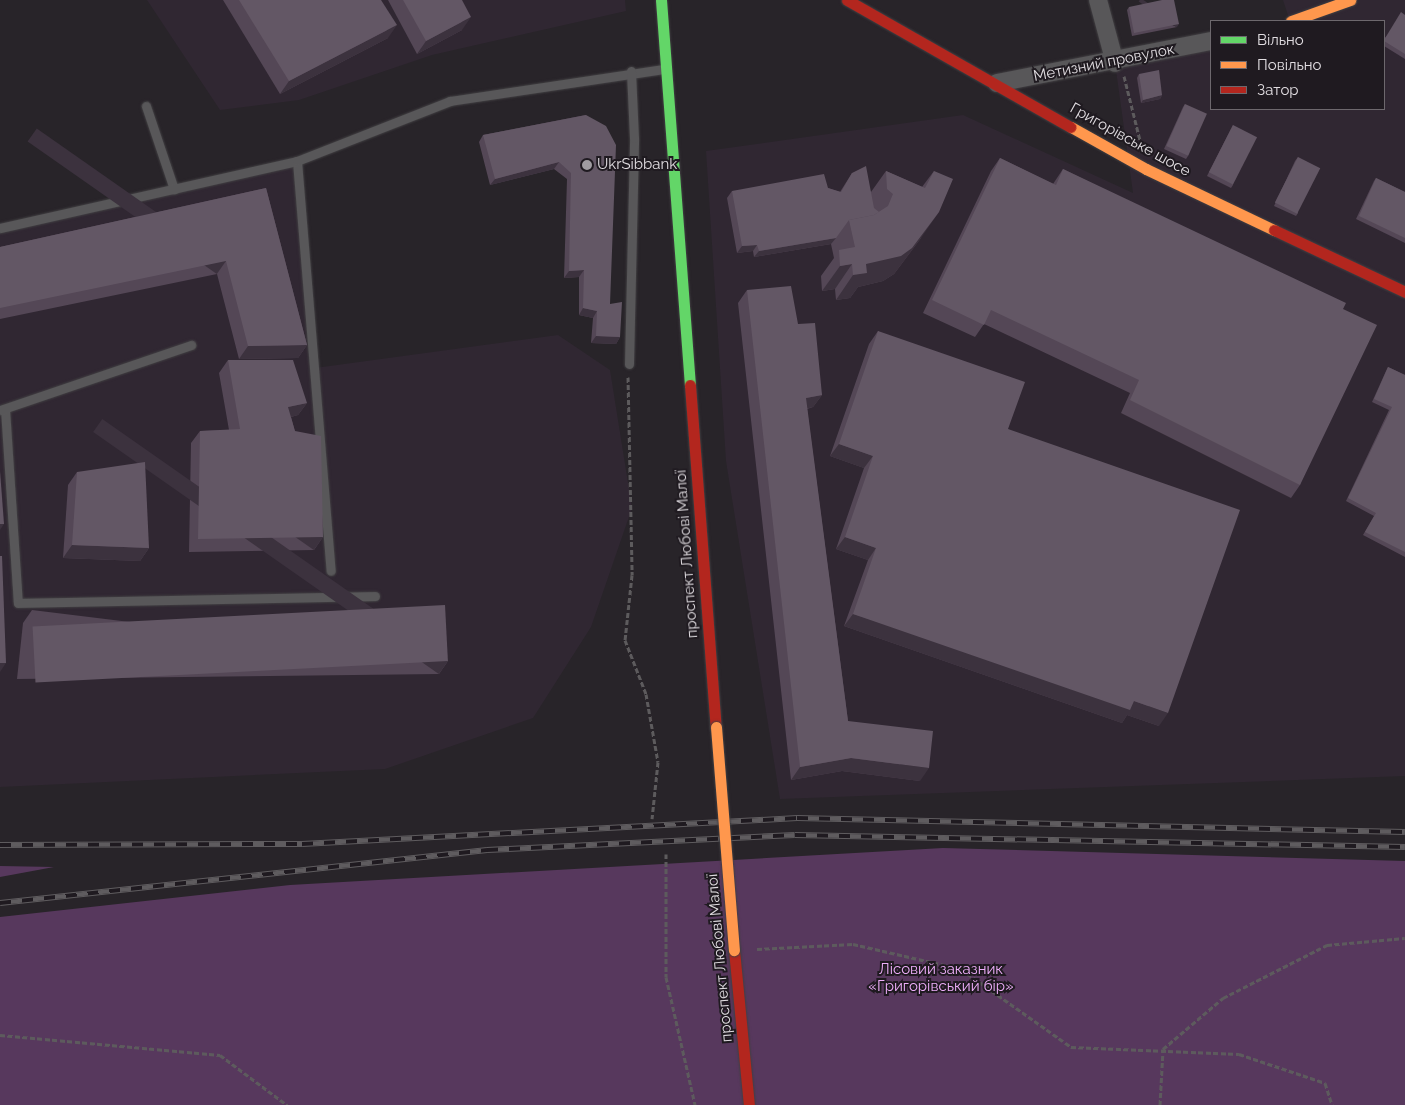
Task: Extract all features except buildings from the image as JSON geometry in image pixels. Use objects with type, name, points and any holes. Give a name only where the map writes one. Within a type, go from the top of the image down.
[{"type":"main road","name":"проспект Любові Малої","points":[[661,0],[664,69],[716,727],[749,1105]]},
{"type":"main road","name":"Григорівське шосе","points":[[847,0],[997,83],[1146,169],[1405,292]]},
{"type":"main road","points":[[1294,20],[1350,0]]},
{"type":"street","points":[[1098,0],[1115,63]]},
{"type":"street","name":"Метизний провулок","points":[[997,83],[1115,63],[1210,41]]},
{"type":"lane","points":[[0,228],[297,161],[450,101],[631,71],[664,69]]},
{"type":"lane","points":[[629,364],[631,71]]},
{"type":"lane","points":[[146,106],[174,189]]},
{"type":"lane","points":[[297,161],[331,571]]},
{"type":"lane","points":[[191,345],[2,410],[18,604],[375,596]]},
{"type":"path","points":[[1115,63],[1127,80],[1146,169]]},
{"type":"path","points":[[629,364],[632,576],[625,640],[646,694],[658,762],[652,819]]},
{"type":"path","points":[[666,854],[666,977],[695,1105]]},
{"type":"path","points":[[1160,1105],[1163,1049],[1223,998],[1327,945],[1405,938]]},
{"type":"path","points":[[734,950],[853,944],[961,969],[1071,1047],[1163,1049],[1247,1057],[1325,1083],[1332,1105]]},
{"type":"path","points":[[0,1035],[220,1055],[287,1105]]},
{"type":"shaded area","points":[[147,0],[625,0],[626,11],[432,55],[299,100],[220,110]]},
{"type":"shaded area","points":[[1283,0],[1405,0],[1405,776],[780,799],[726,461],[706,151],[963,115],[1133,193],[1115,63],[1210,40],[1210,110],[1385,110],[1385,20],[1290,20]]},
{"type":"shaded area","points":[[297,161],[315,368],[558,335],[610,370],[632,508],[591,627],[533,718],[385,769],[0,787],[0,226]]},
{"type":"green space","name":"Лісовий заказник «Григорівський бір»","points":[[943,848],[1405,861],[1405,1105],[0,1105],[0,917],[290,885]]},
{"type":"green space","points":[[0,866],[54,867],[0,877]]},
{"type":"railway","points":[[0,845],[302,844],[797,818],[1405,832]]},
{"type":"railway","points":[[0,903],[487,850],[795,835],[1405,847]]},
{"type":"traffic: fast","points":[[661,0],[690,385]]},
{"type":"traffic: slow","points":[[1294,20],[1350,0]]},
{"type":"traffic: slow","points":[[1071,127],[1146,169],[1274,230]]},
{"type":"traffic: slow","points":[[716,727],[734,950]]},
{"type":"traffic: jam","points":[[847,0],[1071,127]]},
{"type":"traffic: jam","points":[[1274,230],[1405,292]]},
{"type":"traffic: jam","points":[[690,385],[716,727]]},
{"type":"traffic: jam","points":[[734,950],[749,1105]]},
{"type":"place","name":"UkrSibbank","points":[[587,165]]}]
